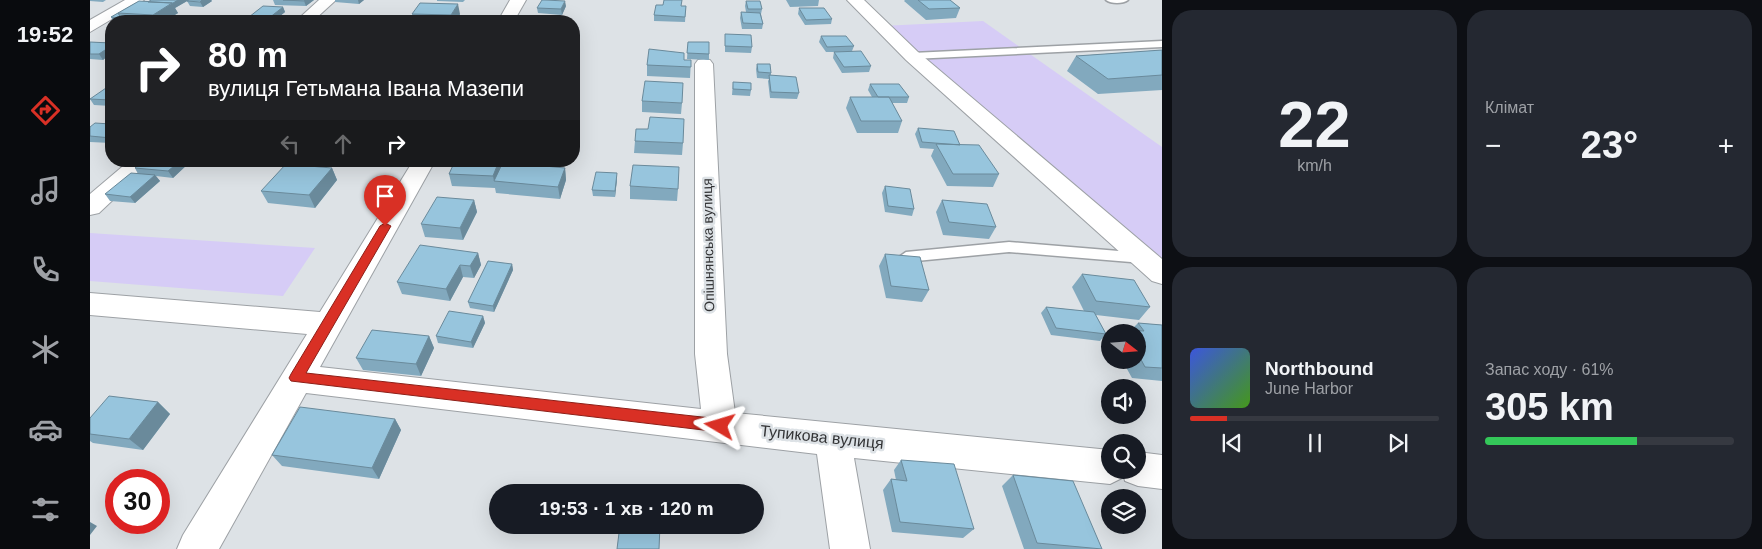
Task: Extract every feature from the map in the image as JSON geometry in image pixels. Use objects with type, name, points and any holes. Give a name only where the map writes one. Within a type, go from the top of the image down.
[{"type":"street","points":[[110,15],[136,0]]},
{"type":"street","points":[[311,15],[328,0]]},
{"type":"street","points":[[509,15],[518,0]]},
{"type":"street","points":[[855,0],[912,56],[1162,274]]},
{"type":"street","points":[[90,27],[105,18]]},
{"type":"street","name":"Опішнянська вулиця","points":[[704,64],[711,354],[720,426]]},
{"type":"street","points":[[90,207],[136,167]]},
{"type":"street","points":[[197,549],[420,167]]},
{"type":"street","points":[[90,304],[328,324]]},
{"type":"street","name":"Тупикова вулиця","points":[[296,378],[833,440],[1101,465]]},
{"type":"street","points":[[833,440],[850,549]]},
{"type":"street","points":[[1146,470],[1162,472]]},
{"type":"lane","points":[[1110,0],[1124,0]]},
{"type":"lane","points":[[912,56],[1162,44]]},
{"type":"lane","points":[[906,257],[1009,247],[1143,258]]},
{"type":"shaded area","points":[[983,21],[1162,147],[1162,274],[882,26]]},
{"type":"shaded area","points":[[90,233],[315,248],[283,296],[90,281]]},
{"type":"building","points":[[151,0],[178,0],[173,3],[148,2]]},
{"type":"building","points":[[202,0],[200,2],[187,1]]},
{"type":"building","points":[[542,0],[565,1],[561,9],[537,8]]},
{"type":"building","points":[[664,0],[682,0],[681,6],[686,6],[685,17],[654,15],[656,5],[663,5]]},
{"type":"building","points":[[918,0],[950,0],[960,8],[929,9]]},
{"type":"building","points":[[139,1],[172,3],[153,15],[118,13]]},
{"type":"building","points":[[746,1],[760,1],[762,9],[748,9]]},
{"type":"building","points":[[420,3],[458,4],[451,15],[412,14]]},
{"type":"building","points":[[263,6],[283,7],[273,15],[252,15]]},
{"type":"building","points":[[799,8],[824,8],[832,19],[806,20]]},
{"type":"building","points":[[741,12],[760,13],[763,24],[743,23]]},
{"type":"building","points":[[725,34],[751,35],[752,47],[725,46]]},
{"type":"building","points":[[821,36],[846,36],[854,46],[827,47]]},
{"type":"building","points":[[90,42],[105,43],[105,50],[99,54],[90,54]]},
{"type":"building","points":[[688,42],[709,42],[709,54],[687,53]]},
{"type":"building","points":[[649,49],[684,53],[684,60],[691,60],[691,67],[647,65]]},
{"type":"building","points":[[1162,50],[1162,75],[1108,79],[1076,56]]},
{"type":"building","points":[[861,51],[871,66],[844,67],[834,52]]},
{"type":"building","points":[[757,64],[770,64],[771,73],[758,72]]},
{"type":"building","points":[[769,75],[796,77],[799,93],[771,92]]},
{"type":"building","points":[[645,81],[683,83],[682,103],[642,101]]},
{"type":"building","points":[[733,82],[751,83],[751,90],[733,89]]},
{"type":"building","points":[[870,84],[899,84],[909,97],[878,97]]},
{"type":"building","points":[[105,89],[105,100],[90,99]]},
{"type":"building","points":[[850,97],[889,97],[902,121],[861,121]]},
{"type":"building","points":[[650,117],[684,119],[683,143],[635,141],[636,129],[648,129]]},
{"type":"building","points":[[95,123],[105,124],[105,137],[90,136],[90,127]]},
{"type":"building","points":[[918,128],[954,131],[960,145],[922,142]]},
{"type":"building","points":[[936,144],[979,145],[999,174],[953,174]]},
{"type":"building","points":[[633,165],[679,167],[678,189],[630,186]]},
{"type":"building","points":[[136,167],[173,167],[168,171],[135,168]]},
{"type":"building","points":[[283,167],[332,168],[309,195],[261,191]]},
{"type":"building","points":[[452,167],[497,167],[493,176],[449,174]]},
{"type":"building","points":[[501,167],[565,168],[558,187],[494,181]]},
{"type":"building","points":[[596,172],[617,173],[615,191],[592,190]]},
{"type":"building","points":[[131,173],[155,175],[130,197],[105,194]]},
{"type":"building","points":[[885,186],[910,189],[914,209],[888,206]]},
{"type":"building","points":[[437,197],[474,200],[460,228],[421,224]]},
{"type":"building","points":[[942,200],[987,204],[996,227],[949,222]]},
{"type":"building","points":[[420,245],[478,253],[470,266],[460,265],[446,289],[397,282]]},
{"type":"building","points":[[885,254],[920,257],[929,290],[891,286]]},
{"type":"building","points":[[488,261],[512,264],[493,306],[468,302]]},
{"type":"building","points":[[1082,274],[1134,280],[1150,307],[1096,301]]},
{"type":"building","points":[[1046,307],[1094,312],[1101,325],[1101,333],[1056,328]]},
{"type":"building","points":[[449,311],[483,316],[471,342],[436,336]]},
{"type":"building","points":[[1138,323],[1162,325],[1162,368],[1146,367],[1146,324]]},
{"type":"building","points":[[372,330],[429,336],[416,364],[356,358]]},
{"type":"building","points":[[109,396],[158,402],[129,439],[90,434],[90,418]]},
{"type":"building","points":[[300,407],[395,419],[372,468],[272,455]]},
{"type":"building","points":[[901,460],[954,464],[974,529],[900,522],[891,479],[907,481]]},
{"type":"building","points":[[1013,475],[1073,481],[1102,549],[1037,543]]},
{"type":"building","points":[[619,534],[660,534],[659,549],[617,549]]},
{"type":"route","points":[[385,226],[296,378],[720,426]]}]
